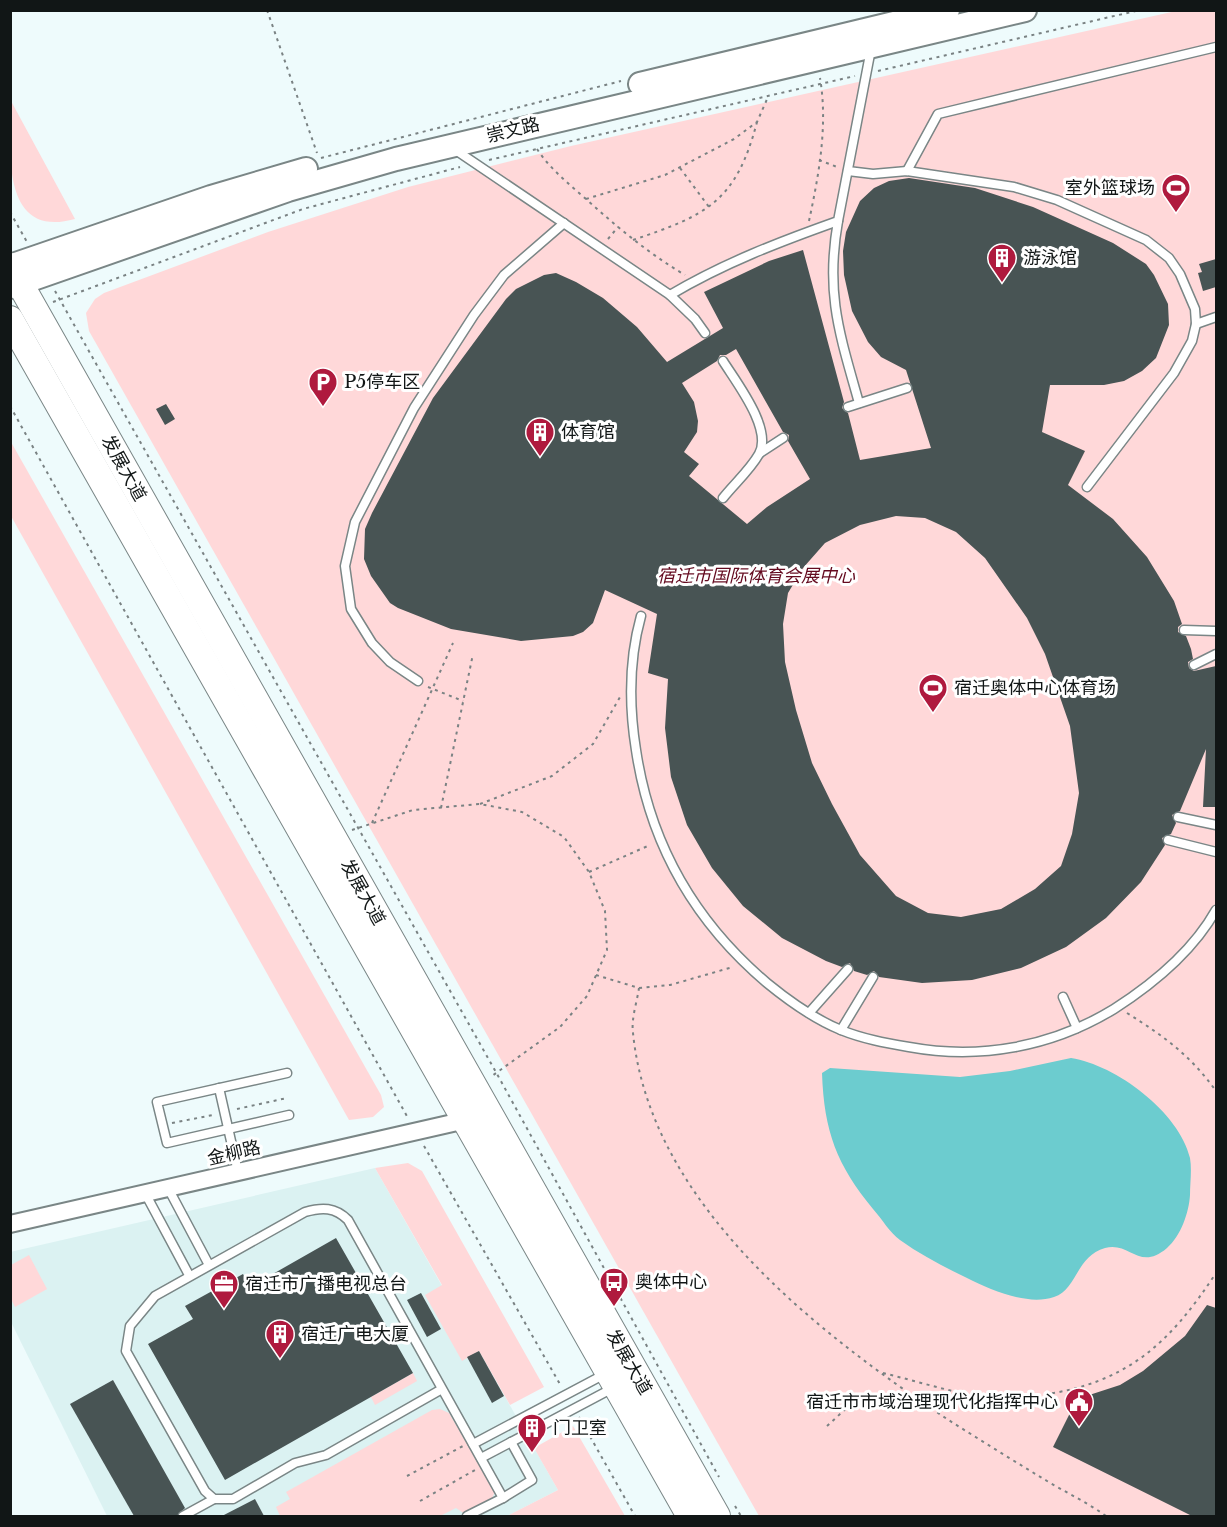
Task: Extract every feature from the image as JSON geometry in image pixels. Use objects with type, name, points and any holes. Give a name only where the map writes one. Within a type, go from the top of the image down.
[{"type":"main road","name":"发展大道","points":[[13,276],[34,308],[472,1085],[623,1374],[690,1516]]},
{"type":"main road","name":"发展大道","points":[[10,319],[466,1120],[623,1374],[723,1506]]},
{"type":"street","name":"崇文路","points":[[13,276],[211,197],[320,165],[494,119],[948,10]]},
{"type":"street","name":"崇文路","points":[[41,266],[288,190],[522,127],[1025,10]]},
{"type":"street","name":"金柳路","points":[[10,1224],[466,1120]]},
{"type":"lane","points":[[859,403],[837,325],[832,254],[872,46]]},
{"type":"lane","points":[[907,171],[938,114],[1216,47]]},
{"type":"lane","points":[[449,146],[670,295],[696,319],[705,333]]},
{"type":"lane","points":[[848,171],[873,174],[907,171],[1023,190],[1057,200],[1146,240],[1169,258],[1180,274],[1195,309],[1196,324],[1192,341],[1174,374],[1087,487]]},
{"type":"lane","points":[[670,295],[694,280],[772,244],[838,221]]},
{"type":"lane","points":[[418,681],[390,662],[372,643],[351,609],[345,566],[355,522],[414,408],[474,315],[504,275],[564,223]]},
{"type":"lane","points":[[1196,324],[1216,317]]},
{"type":"lane","points":[[723,361],[759,424],[762,435],[760,453]]},
{"type":"lane","points":[[848,407],[907,388]]},
{"type":"lane","points":[[723,498],[760,453],[783,438]]},
{"type":"lane","points":[[641,616],[632,675],[631,720],[640,782],[660,841],[694,906],[718,936],[787,1000],[842,1030],[879,1042],[930,1051],[1003,1050],[1040,1042],[1077,1029],[1117,1007],[1169,968],[1191,945],[1216,910]]},
{"type":"lane","points":[[1184,630],[1216,631]]},
{"type":"lane","points":[[1194,665],[1216,654]]},
{"type":"lane","points":[[1178,817],[1216,825]]},
{"type":"lane","points":[[1168,840],[1216,852]]},
{"type":"lane","points":[[809,1013],[848,969]]},
{"type":"lane","points":[[842,1030],[873,977]]},
{"type":"lane","points":[[1063,997],[1077,1029]]},
{"type":"lane","points":[[287,1073],[157,1102],[167,1143],[289,1115]]},
{"type":"lane","points":[[219,1088],[237,1172]]},
{"type":"lane","points":[[168,1188],[209,1265]]},
{"type":"lane","points":[[145,1193],[189,1275]]},
{"type":"lane","points":[[214,1499],[205,1491],[130,1358],[125,1344],[130,1326],[155,1296],[189,1275],[305,1212],[330,1208],[340,1212],[348,1220],[503,1498]]},
{"type":"lane","points":[[472,1443],[566,1395],[623,1374]]},
{"type":"lane","points":[[483,1462],[511,1442],[574,1409],[623,1374]]},
{"type":"lane","points":[[183,1516],[214,1499],[233,1499],[296,1463],[326,1455],[442,1389]]},
{"type":"lane","points":[[467,1516],[532,1480],[511,1442]]},
{"type":"path","points":[[267,10],[309,125],[320,165]]},
{"type":"path","points":[[34,308],[303,209],[536,148],[1140,10]]},
{"type":"path","points":[[806,232],[823,129],[821,84],[817,59]]},
{"type":"path","points":[[633,240],[678,225],[709,207],[734,180],[750,151],[757,122],[768,96]]},
{"type":"path","points":[[586,199],[680,168],[734,139],[757,122]]},
{"type":"path","points":[[522,127],[547,164],[586,199],[653,256],[694,280]]},
{"type":"path","points":[[819,160],[848,171]]},
{"type":"path","points":[[680,168],[709,207]]},
{"type":"path","points":[[10,212],[497,1074],[724,1486]]},
{"type":"path","points":[[600,248],[618,227]]},
{"type":"path","points":[[10,406],[416,1132],[566,1395]]},
{"type":"path","points":[[372,823],[453,643]]},
{"type":"path","points":[[441,808],[473,654]]},
{"type":"path","points":[[334,840],[357,828],[413,810],[480,804],[552,776],[593,744],[632,675]]},
{"type":"path","points":[[418,681],[463,701]]},
{"type":"path","points":[[472,1085],[497,1074],[560,1027],[587,996],[607,950],[605,911],[589,872],[564,837],[522,812],[480,804]]},
{"type":"path","points":[[589,872],[660,841]]},
{"type":"path","points":[[596,975],[639,988],[670,985],[745,963]]},
{"type":"path","points":[[639,988],[632,1031],[644,1091],[676,1159],[718,1226],[814,1319],[880,1372],[948,1419],[1106,1516]]},
{"type":"path","points":[[1117,1007],[1164,1036],[1197,1064],[1216,1091]]},
{"type":"path","points":[[880,1372],[996,1400],[1066,1391],[1118,1372],[1160,1346],[1194,1307],[1216,1273]]},
{"type":"path","points":[[1212,1280],[1216,1282]]},
{"type":"path","points":[[827,1426],[862,1394]]},
{"type":"path","points":[[574,1409],[635,1516]]},
{"type":"path","points":[[407,1476],[472,1443]]},
{"type":"path","points":[[420,1500],[483,1462]]},
{"type":"path","points":[[723,1506],[741,1516]]},
{"type":"shaded area","points":[[375,1168],[558,1490],[507,1516],[107,1516],[11,1322],[10,1252]]},
{"type":"green space","name":"宿迁市国际体育会展中心","points":[[1176,11],[1216,11],[1216,1516],[759,1516],[89,331],[86,313],[95,299],[104,293],[268,232],[408,187],[571,146]]},
{"type":"green space","points":[[11,101],[75,219],[51,222],[33,216],[22,204],[14,186],[11,165]]},
{"type":"green space","points":[[11,442],[381,1095],[384,1107],[373,1117],[349,1120],[11,516]]},
{"type":"green space","points":[[408,1163],[422,1171],[544,1387],[510,1405],[479,1351],[462,1361],[425,1295],[442,1285],[375,1168]]},
{"type":"green space","points":[[29,1255],[47,1289],[15,1307],[11,1299],[11,1265]]},
{"type":"green space","points":[[413,1373],[417,1381],[375,1405],[371,1397]]},
{"type":"green space","points":[[440,1409],[449,1413],[492,1486],[495,1492],[491,1500],[465,1514],[456,1508],[440,1516],[280,1516],[276,1507],[290,1499],[286,1492],[432,1410]]},
{"type":"green space","points":[[573,1426],[625,1516],[507,1516],[558,1490],[534,1448]]},
{"type":"water","points":[[1071,1058],[1089,1062],[1126,1081],[1143,1093],[1173,1124],[1184,1141],[1190,1158],[1190,1195],[1183,1223],[1167,1248],[1149,1257],[1142,1257],[1114,1247],[1095,1252],[1082,1265],[1068,1288],[1054,1297],[1032,1300],[998,1292],[950,1270],[900,1240],[861,1193],[835,1147],[823,1094],[822,1073],[830,1068],[960,1077],[1010,1071]]},
{"type":"building","points":[[909,178],[975,188],[1033,207],[1113,243],[1146,264],[1154,275],[1168,304],[1169,325],[1156,358],[1142,371],[1124,381],[1104,385],[1050,385],[1042,432],[1085,451],[1068,485],[1113,519],[1147,557],[1174,601],[1182,624],[1178,627],[1178,632],[1186,636],[1191,649],[1193,659],[1188,662],[1189,668],[1194,671],[1216,666],[1216,807],[1203,807],[1206,749],[1180,811],[1172,815],[1176,823],[1171,834],[1162,838],[1165,845],[1141,882],[1106,918],[1066,947],[1021,968],[972,980],[922,983],[879,977],[874,971],[867,975],[854,971],[850,963],[842,967],[782,938],[743,906],[712,868],[687,825],[671,777],[665,728],[668,679],[648,673],[657,614],[605,590],[593,623],[583,632],[573,636],[521,641],[451,629],[390,603],[371,576],[364,559],[365,529],[433,398],[506,299],[516,289],[544,275],[556,273],[603,298],[637,327],[667,362],[723,328],[704,292],[769,261],[803,250],[844,402],[842,408],[848,413],[860,460],[931,448],[906,370],[881,357],[868,342],[852,311],[844,275],[843,251],[846,232],[860,201],[874,188],[889,181]],"holes":[[[736,349],[783,432],[789,435],[788,441],[810,479],[767,507],[747,524],[689,476],[699,464],[684,452],[697,432],[698,421],[694,402],[682,383],[717,361],[720,355],[726,355]],[[896,516],[925,518],[956,532],[985,558],[1027,618],[1045,654],[1070,726],[1079,793],[1072,834],[1061,866],[1035,889],[1001,909],[961,917],[928,913],[896,896],[860,855],[832,804],[812,763],[796,710],[785,662],[783,624],[788,593],[803,568],[825,543],[860,525]]]},
{"type":"building","points":[[1216,259],[1216,287],[1203,291],[1198,273],[1202,272],[1199,264]]},
{"type":"building","points":[[166,404],[175,419],[165,425],[156,409]]},
{"type":"building","name":"宿迁广电大厦","points":[[336,1238],[413,1373],[225,1480],[148,1344],[193,1319],[185,1306],[243,1274],[250,1287]]},
{"type":"building","points":[[421,1293],[441,1329],[427,1337],[407,1300]]},
{"type":"building","points":[[1207,1305],[1216,1308],[1216,1516],[1192,1516],[1053,1447],[1077,1399],[1120,1385],[1143,1371],[1185,1336]]},
{"type":"building","points":[[479,1351],[504,1396],[492,1403],[467,1357]]},
{"type":"building","points":[[113,1380],[185,1508],[177,1516],[134,1516],[70,1404]]},
{"type":"building","points":[[255,1499],[264,1516],[222,1516]]},
{"type":"place","name":"室外篮球场","points":[[1176,214]]},
{"type":"place","name":"游泳馆","points":[[1002,284]]},
{"type":"place","name":"P5停车区","points":[[323,408]]},
{"type":"place","name":"体育馆","points":[[540,458]]},
{"type":"place","name":"宿迁奥体中心体育场","points":[[933,714]]},
{"type":"place","name":"奥体中心","points":[[614,1308]]},
{"type":"place","name":"宿迁市广播电视总台","points":[[224,1310]]},
{"type":"place","name":"宿迁广电大厦","points":[[280,1360]]},
{"type":"place","name":"宿迁市市域治理现代化指挥中心","points":[[1079,1428]]},
{"type":"place","name":"门卫室","points":[[532,1454]]}]
